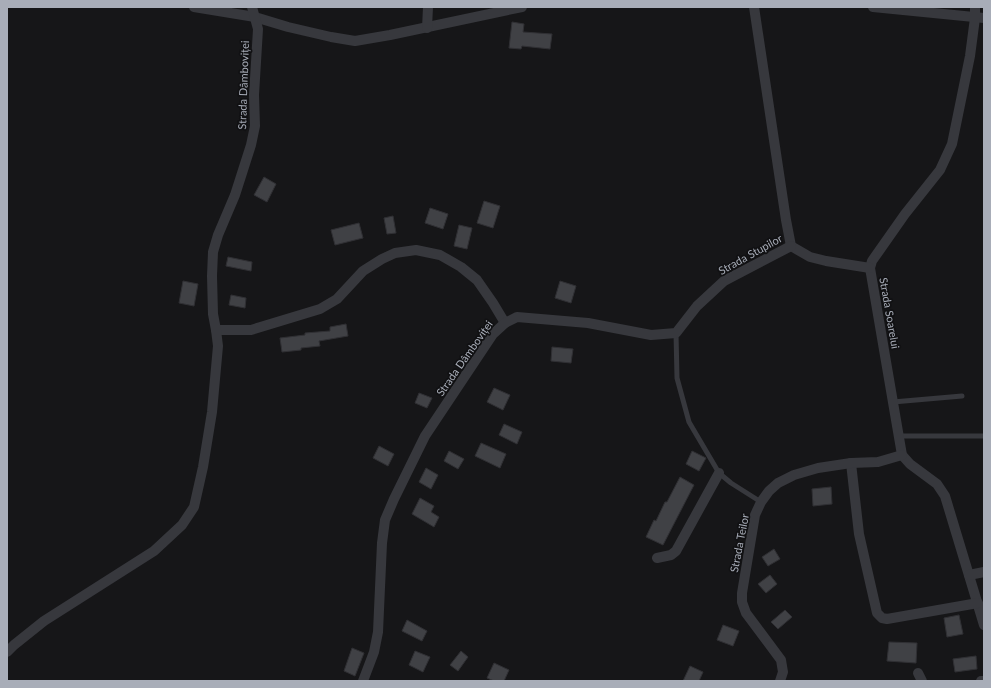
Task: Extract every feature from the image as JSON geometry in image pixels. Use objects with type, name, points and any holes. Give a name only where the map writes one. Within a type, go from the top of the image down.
[{"type":"street","points":[[194,7],[255,17],[288,28],[355,41],[427,28],[522,7]]},
{"type":"street","name":"Strada Dâmboviței","points":[[252,7],[258,29],[254,95],[255,126],[252,145],[213,252],[213,314],[216,330],[251,330],[320,309],[337,299],[363,271],[382,259],[395,253],[416,250],[440,255],[461,266],[477,280],[505,323],[493,334],[425,436],[394,498],[385,520],[382,543],[378,632],[374,652],[362,681]]},
{"type":"street","points":[[427,28],[428,7]]},
{"type":"street","name":"Strada Stupilor","points":[[676,333],[697,306],[724,281],[791,246],[754,7]]},
{"type":"street","points":[[873,7],[980,18]]},
{"type":"street","name":"Strada Soarelui","points":[[902,456],[870,268],[872,261],[904,214],[940,170],[952,144],[970,56],[980,18],[975,7]]},
{"type":"street","points":[[791,246],[810,257],[870,268]]},
{"type":"street","points":[[505,323],[517,316],[588,323],[651,335],[676,333]]},
{"type":"street","points":[[7,652],[44,621],[154,551],[182,525],[194,507],[203,467],[212,412],[218,346],[216,330]]},
{"type":"street","points":[[902,456],[910,464],[937,484],[945,496],[984,625]]},
{"type":"street","name":"Strada Teilor","points":[[780,681],[783,672],[781,660],[746,613],[742,602],[742,593],[755,516],[761,502],[769,491],[778,483],[794,475],[818,468],[851,463],[878,462],[902,456]]},
{"type":"street","points":[[851,463],[859,534],[877,613],[882,618],[887,619],[978,603]]},
{"type":"street","points":[[658,558],[671,555],[676,551],[719,473]]},
{"type":"street","points":[[969,575],[984,572]]},
{"type":"lane","points":[[676,333],[677,378],[689,422],[719,473],[731,483],[761,502]]},
{"type":"lane","points":[[893,402],[962,396]]},
{"type":"lane","points":[[898,436],[984,436]]},
{"type":"building","points":[[512,22],[524,24],[523,32],[552,34],[550,49],[522,46],[521,49],[509,48]]},
{"type":"building","points":[[264,177],[276,184],[267,202],[254,195]]},
{"type":"building","points":[[484,201],[500,206],[493,228],[477,223]]},
{"type":"building","points":[[430,208],[448,214],[443,229],[425,223]]},
{"type":"building","points":[[393,216],[396,233],[387,234],[384,218]]},
{"type":"building","points":[[359,223],[363,238],[335,245],[331,230]]},
{"type":"building","points":[[459,225],[472,228],[467,249],[454,246]]},
{"type":"building","points":[[228,257],[252,262],[251,271],[226,266]]},
{"type":"building","points":[[183,281],[198,284],[194,306],[179,303]]},
{"type":"building","points":[[560,281],[576,286],[571,303],[555,298]]},
{"type":"building","points":[[231,295],[246,298],[245,308],[229,305]]},
{"type":"building","points":[[346,324],[348,336],[319,341],[320,346],[282,352],[280,338],[305,335],[305,333],[330,331],[330,327]]},
{"type":"building","points":[[552,347],[573,349],[571,363],[551,361]]},
{"type":"building","points":[[494,388],[510,395],[503,410],[487,402]]},
{"type":"building","points":[[419,393],[432,398],[427,408],[415,403]]},
{"type":"building","points":[[504,424],[522,432],[517,444],[499,435]]},
{"type":"building","points":[[481,443],[506,454],[500,468],[475,456]]},
{"type":"building","points":[[379,446],[394,454],[388,466],[373,458]]},
{"type":"building","points":[[449,451],[464,459],[458,469],[444,461]]},
{"type":"building","points":[[692,451],[706,458],[699,471],[686,464]]},
{"type":"building","points":[[426,468],[438,475],[431,489],[419,482]]},
{"type":"building","points":[[680,477],[694,485],[663,545],[646,537],[654,520],[656,521]]},
{"type":"building","points":[[831,487],[832,504],[813,506],[812,489]]},
{"type":"building","points":[[420,498],[434,506],[431,512],[439,517],[434,527],[412,514]]},
{"type":"building","points":[[774,549],[780,559],[768,566],[762,557]]},
{"type":"building","points":[[770,575],[777,584],[766,593],[758,584]]},
{"type":"building","points":[[785,610],[792,617],[778,629],[771,622]]},
{"type":"building","points":[[959,615],[963,634],[947,637],[944,618]]},
{"type":"building","points":[[407,620],[427,631],[422,641],[402,631]]},
{"type":"building","points":[[723,625],[739,631],[733,646],[717,640]]},
{"type":"building","points":[[889,642],[917,643],[916,663],[887,661]]},
{"type":"building","points":[[352,648],[364,653],[355,676],[344,671]]},
{"type":"building","points":[[415,651],[430,657],[423,672],[409,665]]},
{"type":"building","points":[[461,651],[468,657],[458,671],[450,665]]},
{"type":"building","points":[[976,656],[977,669],[955,672],[953,659]]},
{"type":"building","points":[[494,663],[509,670],[504,681],[494,681],[487,678]]},
{"type":"building","points":[[690,666],[703,672],[699,681],[683,681]]}]
